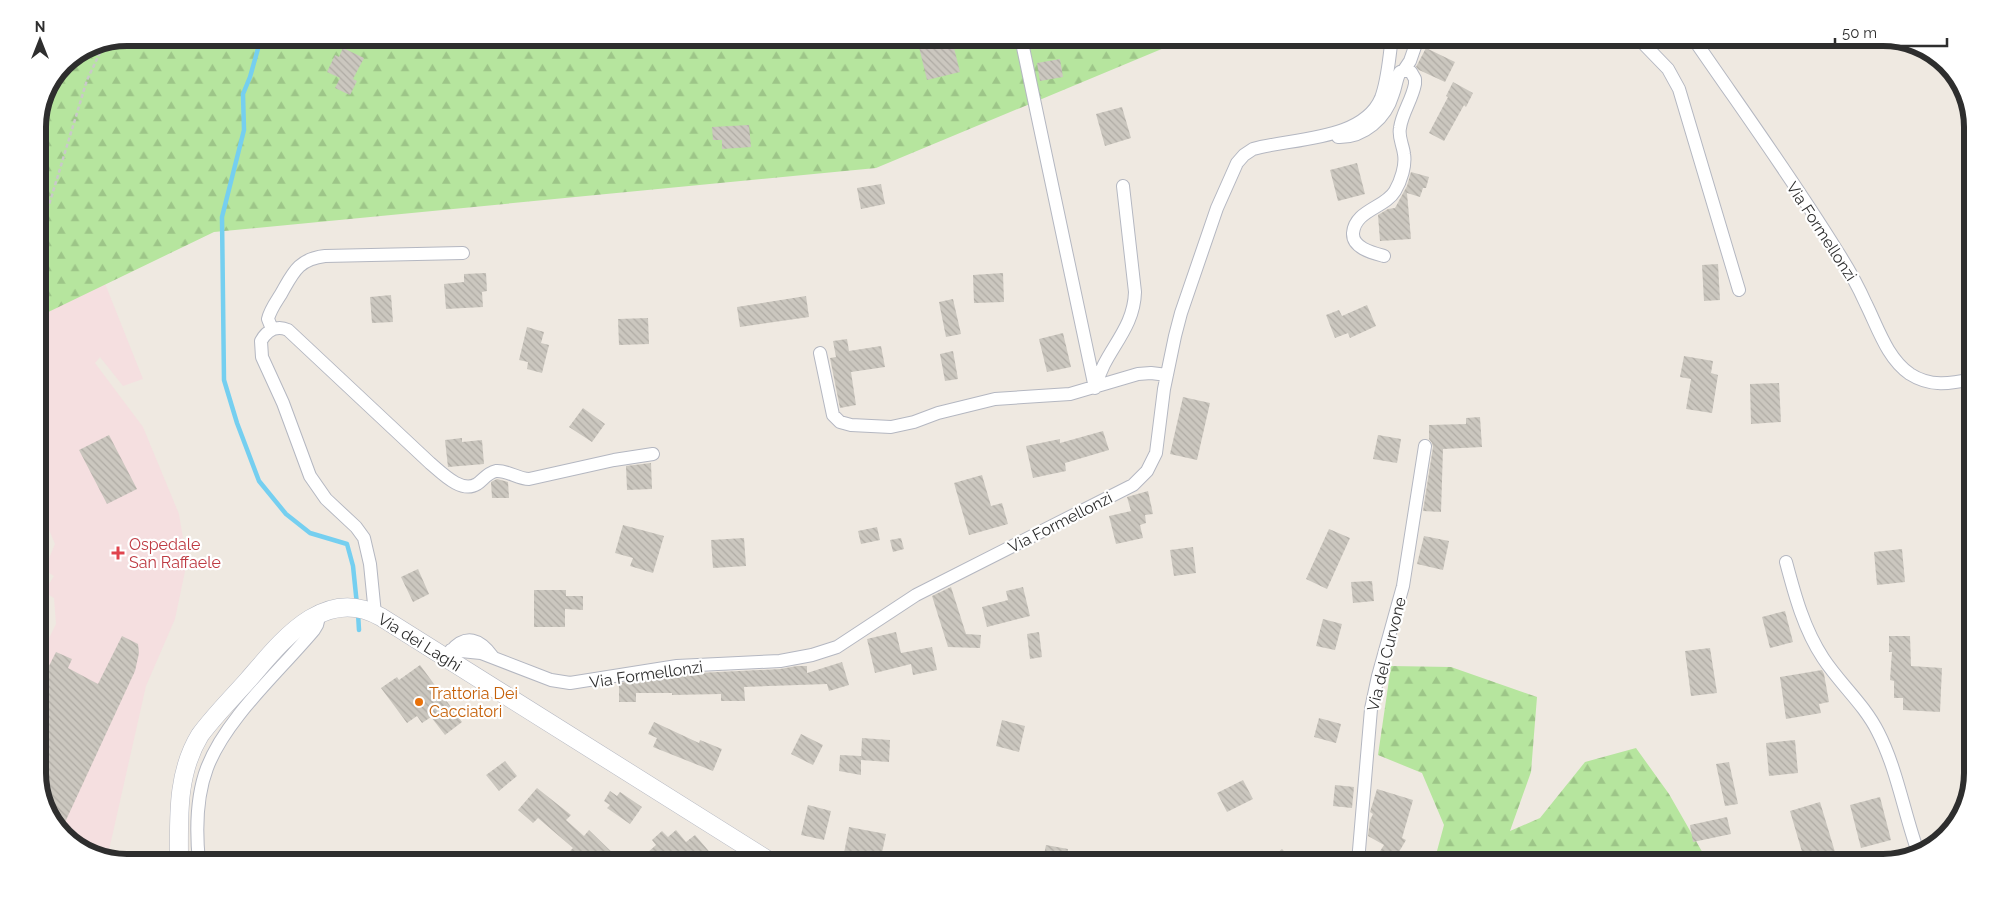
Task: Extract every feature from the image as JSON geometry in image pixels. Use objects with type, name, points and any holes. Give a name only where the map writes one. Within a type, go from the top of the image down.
[{"type":"main road","name":"Via dei Laghi","points":[[178,854],[182,781],[186,762],[205,728],[278,646],[297,628],[320,613],[350,608],[375,614],[448,654],[759,854]]},
{"type":"street","points":[[1024,46],[1096,388]]},
{"type":"street","name":"Via Formellonzi","points":[[448,654],[475,652],[551,680],[574,684],[677,666],[780,661],[812,656],[846,643],[916,595],[1116,494],[1138,480],[1147,471],[1156,453],[1166,375],[1181,313],[1217,208],[1237,163],[1244,154],[1252,149],[1328,135],[1359,123],[1370,116],[1384,87],[1391,46]]},
{"type":"street","points":[[1328,135],[1351,136],[1373,125],[1390,104],[1398,76],[1410,61],[1415,46]]},
{"type":"street","points":[[1646,46],[1668,70],[1679,89],[1739,290]]},
{"type":"street","name":"Via Formellonzi","points":[[1698,46],[1837,251],[1865,301],[1881,338],[1898,362],[1910,374],[1932,383],[1946,384],[1964,381]]},
{"type":"street","points":[[1384,256],[1360,246],[1354,239],[1353,232],[1361,216],[1392,195],[1404,165],[1400,129],[1415,84],[1414,75],[1408,70],[1404,70]]},
{"type":"street","points":[[1096,388],[1100,372],[1130,318],[1134,306],[1124,186]]},
{"type":"street","points":[[272,329],[268,318],[271,310],[293,272],[301,263],[311,258],[325,256],[463,253]]},
{"type":"street","points":[[375,614],[370,564],[364,538],[356,527],[326,500],[314,482],[283,403],[262,358],[261,340],[272,329],[280,327],[288,330],[430,463],[449,478],[464,486],[474,485],[495,471],[502,471],[517,478],[530,479],[614,460],[654,454]]},
{"type":"street","points":[[820,353],[833,415],[840,422],[858,426],[891,427],[995,399],[1063,395],[1096,388],[1138,374],[1166,375]]},
{"type":"street","name":"Via del Curvone","points":[[1359,854],[1371,709],[1378,676],[1403,586],[1425,446]]},
{"type":"street","points":[[1786,562],[1802,617],[1814,644],[1831,670],[1865,711],[1883,742],[1916,846]]},
{"type":"street","points":[[199,854],[199,802],[205,774],[211,759],[235,721],[314,630],[320,613]]},
{"type":"path","points":[[46,215],[87,80],[101,51]]},
{"type":"shaded area","name":"Ospedale San Raffaele","points":[[104,281],[143,379],[123,386],[100,357],[95,363],[143,427],[179,514],[187,562],[175,619],[146,686],[109,851],[87,843],[63,822],[51,799],[46,778],[46,644],[56,624],[54,598],[46,593],[46,589],[54,576],[46,571],[46,565],[55,544],[46,523],[46,294]]},
{"type":"green space","points":[[1169,46],[876,168],[214,232],[46,313],[46,122],[49,106],[63,78],[74,66],[87,57],[116,47]]},
{"type":"green space","points":[[1391,666],[1451,667],[1537,697],[1531,772],[1510,831],[1540,818],[1585,762],[1636,748],[1669,794],[1703,854],[1436,854],[1444,825],[1422,773],[1378,755]]},
{"type":"building","points":[[954,46],[960,72],[927,80],[919,47]]},
{"type":"building","points":[[343,48],[364,58],[353,79],[357,81],[350,95],[335,88],[340,78],[327,72],[335,55],[339,57]]},
{"type":"building","points":[[1426,48],[1455,62],[1445,82],[1416,67]]},
{"type":"building","points":[[1060,59],[1063,77],[1040,81],[1037,63]]},
{"type":"building","points":[[1453,82],[1473,93],[1444,141],[1429,133],[1448,97],[1446,96]]},
{"type":"building","points":[[1122,107],[1131,138],[1105,146],[1096,114]]},
{"type":"building","points":[[749,125],[751,147],[722,149],[722,140],[713,140],[712,127]]},
{"type":"building","points":[[1357,163],[1365,194],[1338,201],[1330,170]]},
{"type":"building","points":[[1411,172],[1429,177],[1426,188],[1423,188],[1420,197],[1407,193],[1411,239],[1380,241],[1378,215],[1388,209],[1395,208],[1407,186]]},
{"type":"building","points":[[881,184],[885,204],[861,209],[857,188]]},
{"type":"building","points":[[1718,264],[1720,300],[1704,301],[1702,265]]},
{"type":"building","points":[[486,273],[487,291],[482,292],[483,307],[446,309],[444,284],[464,282],[464,274]]},
{"type":"building","points":[[1003,273],[1004,302],[974,303],[973,275]]},
{"type":"building","points":[[391,295],[393,322],[372,323],[370,297]]},
{"type":"building","points":[[806,296],[809,317],[740,327],[737,307]]},
{"type":"building","points":[[953,299],[961,334],[946,337],[939,302]]},
{"type":"building","points":[[1367,305],[1376,326],[1350,338],[1348,333],[1335,338],[1326,315],[1339,310],[1342,316]]},
{"type":"building","points":[[648,318],[649,344],[619,345],[618,319]]},
{"type":"building","points":[[527,327],[544,332],[541,343],[549,345],[542,373],[527,369],[528,362],[519,360]]},
{"type":"building","points":[[1063,333],[1071,367],[1047,372],[1039,339]]},
{"type":"building","points":[[847,339],[849,351],[881,346],[885,367],[851,372],[856,405],[840,408],[830,358],[836,357],[833,341]]},
{"type":"building","points":[[953,351],[958,379],[945,381],[940,354]]},
{"type":"building","points":[[1684,356],[1713,361],[1711,373],[1718,375],[1712,413],[1686,409],[1691,379],[1680,377]]},
{"type":"building","points":[[1779,383],[1781,422],[1751,424],[1750,384]]},
{"type":"building","points":[[1183,397],[1210,403],[1197,460],[1170,454]]},
{"type":"building","points":[[583,408],[605,424],[592,442],[569,427]]},
{"type":"building","points":[[1480,417],[1482,447],[1443,449],[1441,512],[1423,511],[1433,447],[1429,439],[1429,425],[1466,424],[1466,418]]},
{"type":"building","points":[[1103,431],[1109,450],[1065,463],[1066,471],[1033,478],[1026,446],[1060,439],[1060,443]]},
{"type":"building","points":[[109,435],[137,489],[107,504],[79,450]]},
{"type":"building","points":[[1378,435],[1401,439],[1397,463],[1373,459]]},
{"type":"building","points":[[462,438],[462,442],[482,440],[484,464],[448,467],[445,440]]},
{"type":"building","points":[[651,463],[652,489],[627,490],[626,466]]},
{"type":"building","points":[[982,475],[991,506],[1002,503],[1008,524],[969,535],[954,483]]},
{"type":"building","points":[[497,479],[508,482],[509,498],[492,498],[491,482]]},
{"type":"building","points":[[1148,491],[1153,514],[1145,515],[1146,523],[1140,525],[1143,538],[1116,544],[1109,516],[1131,511],[1127,497]]},
{"type":"building","points":[[623,525],[664,536],[653,573],[630,566],[633,558],[615,553]]},
{"type":"building","points":[[877,527],[880,540],[861,544],[858,531]]},
{"type":"building","points":[[1329,529],[1350,538],[1327,589],[1306,579]]},
{"type":"building","points":[[1424,536],[1449,541],[1443,570],[1417,564]]},
{"type":"building","points":[[744,538],[746,566],[713,568],[711,540]]},
{"type":"building","points":[[901,538],[904,549],[893,552],[890,540]]},
{"type":"building","points":[[1193,547],[1196,573],[1174,576],[1170,550]]},
{"type":"building","points":[[1902,549],[1905,582],[1877,585],[1874,552]]},
{"type":"building","points":[[418,569],[429,594],[413,602],[401,577]]},
{"type":"building","points":[[1372,581],[1374,601],[1353,603],[1351,582]]},
{"type":"building","points":[[951,587],[966,634],[981,635],[980,648],[948,647],[932,596]]},
{"type":"building","points":[[1023,587],[1030,616],[987,627],[982,607],[1008,600],[1006,591]]},
{"type":"building","points":[[534,590],[566,590],[566,596],[583,596],[583,610],[565,609],[565,627],[534,627]]},
{"type":"building","points":[[1785,611],[1793,642],[1770,648],[1762,617]]},
{"type":"building","points":[[1323,619],[1342,624],[1335,650],[1316,646]]},
{"type":"building","points":[[896,632],[901,653],[932,647],[937,670],[913,675],[911,664],[875,673],[867,639]]},
{"type":"building","points":[[1039,632],[1042,657],[1030,659],[1027,634]]},
{"type":"building","points":[[122,636],[138,644],[139,653],[135,671],[64,824],[55,809],[46,778],[46,672],[56,652],[72,659],[68,668],[98,684]]},
{"type":"building","points":[[1889,636],[1910,636],[1911,666],[1942,668],[1940,712],[1903,710],[1903,698],[1894,698],[1894,681],[1890,680],[1892,652],[1889,652]]},
{"type":"building","points":[[1710,648],[1717,693],[1691,696],[1685,651]]},
{"type":"building","points":[[842,662],[849,685],[829,691],[827,684],[744,687],[745,701],[721,701],[721,694],[672,695],[672,693],[636,693],[636,702],[619,702],[619,683],[678,674],[780,669],[797,666],[807,666],[807,673]]},
{"type":"building","name":"Trattoria Dei Cacciatori","points":[[420,665],[462,722],[445,735],[431,717],[422,723],[417,716],[407,723],[381,688],[397,677],[399,680]]},
{"type":"building","points":[[1822,670],[1829,702],[1819,704],[1821,713],[1786,719],[1780,677]]},
{"type":"building","points":[[1319,718],[1341,724],[1336,743],[1314,737]]},
{"type":"building","points":[[1002,720],[1025,726],[1019,752],[996,746]]},
{"type":"building","points":[[654,722],[699,743],[700,740],[722,749],[713,771],[653,747],[657,738],[648,734]]},
{"type":"building","points":[[801,734],[823,745],[813,765],[791,754]]},
{"type":"building","points":[[862,738],[890,740],[889,762],[861,760]]},
{"type":"building","points":[[1795,740],[1798,773],[1769,776],[1766,743]]},
{"type":"building","points":[[840,755],[861,756],[861,775],[839,771]]},
{"type":"building","points":[[505,761],[517,776],[499,791],[486,775]]},
{"type":"building","points":[[1729,762],[1738,804],[1725,806],[1716,764]]},
{"type":"building","points":[[1243,780],[1253,799],[1227,812],[1217,793]]},
{"type":"building","points":[[1335,785],[1354,787],[1352,808],[1333,806]]},
{"type":"building","points":[[537,788],[571,815],[566,820],[584,836],[589,830],[614,854],[569,854],[573,848],[538,818],[533,823],[518,810]]},
{"type":"building","points":[[1377,789],[1413,800],[1402,838],[1406,840],[1398,854],[1378,854],[1384,845],[1368,836],[1370,820],[1373,814],[1370,812]]},
{"type":"building","points":[[610,791],[617,796],[620,792],[642,807],[630,824],[607,808],[610,805],[604,801]]},
{"type":"building","points":[[1880,797],[1891,840],[1861,848],[1850,805]]},
{"type":"building","points":[[1820,802],[1836,854],[1803,854],[1790,811]]},
{"type":"building","points":[[808,805],[831,811],[824,840],[801,835]]},
{"type":"building","points":[[1727,817],[1731,834],[1693,842],[1690,825]]},
{"type":"building","points":[[849,827],[886,834],[882,854],[844,853]]},
{"type":"building","points":[[676,830],[686,842],[695,835],[711,854],[647,853],[656,845],[652,840],[662,831],[668,837]]},
{"type":"building","points":[[1046,845],[1068,849],[1067,854],[1044,854]]},
{"type":"building","points":[[1282,849],[1287,854],[1276,854]]},
{"type":"waterway","points":[[259,46],[243,94],[244,130],[222,217],[224,380],[237,423],[259,481],[286,514],[310,533],[347,544],[353,566],[357,605]]},
{"type":"waterway","points":[[358,613],[359,630]]},
{"type":"place","name":"Ospedale San Raffaele","points":[[118,553]]},
{"type":"place","name":"Trattoria Dei Cacciatori","points":[[419,702]]}]
